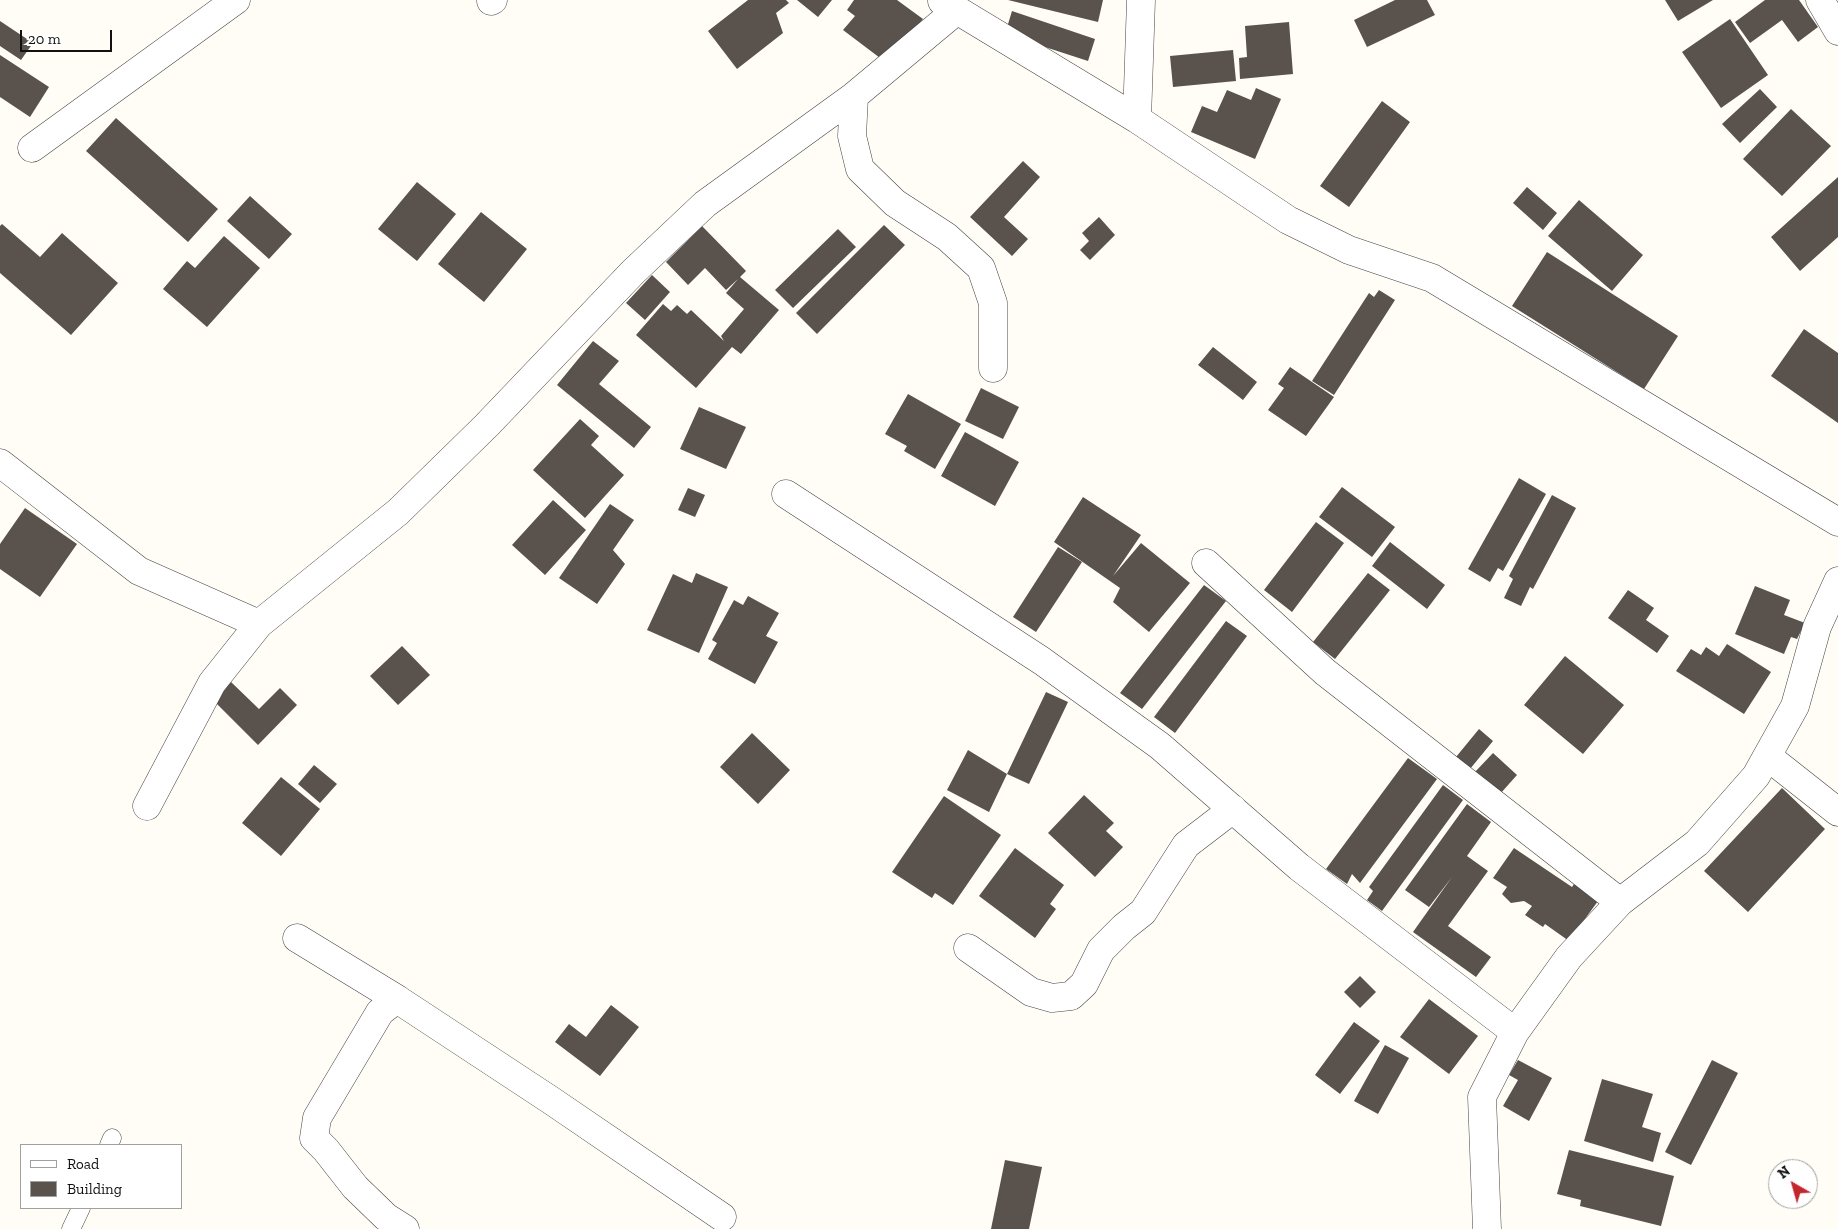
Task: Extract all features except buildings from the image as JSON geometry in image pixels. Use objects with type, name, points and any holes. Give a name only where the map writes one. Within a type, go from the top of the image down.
[{"type":"street","points":[[32,148],[236,0]]},
{"type":"street","points":[[1137,119],[1141,0]]},
{"type":"street","points":[[1820,0],[1838,31]]},
{"type":"street","points":[[147,806],[212,683],[259,624],[398,512],[487,425],[632,272],[705,204],[854,96],[949,5],[1137,119],[1288,220],[1349,250],[1432,278],[1838,522]]},
{"type":"street","points":[[854,96],[852,136],[860,169],[895,203],[947,238],[981,268],[993,303],[993,368]]},
{"type":"street","points":[[0,463],[138,571],[259,624]]},
{"type":"street","points":[[786,494],[1042,661],[1160,746],[1299,868],[1515,1032]]},
{"type":"street","points":[[1206,562],[1325,672],[1620,902]]},
{"type":"street","points":[[1487,1229],[1482,1097],[1515,1032],[1569,957],[1620,902],[1697,843],[1756,776],[1795,706],[1816,627],[1838,581]]},
{"type":"street","points":[[1767,756],[1838,812]]},
{"type":"street","points":[[968,948],[1032,992],[1052,998],[1072,996],[1084,984],[1101,950],[1124,927],[1143,912],[1186,845],[1233,809]]},
{"type":"street","points":[[297,938],[396,999],[552,1100],[722,1217]]},
{"type":"street","points":[[396,999],[380,1012],[326,1102],[317,1118],[314,1138],[326,1150],[355,1187],[386,1217],[405,1229]]},
{"type":"lane","points":[[71,1229],[80,1209]]}]
